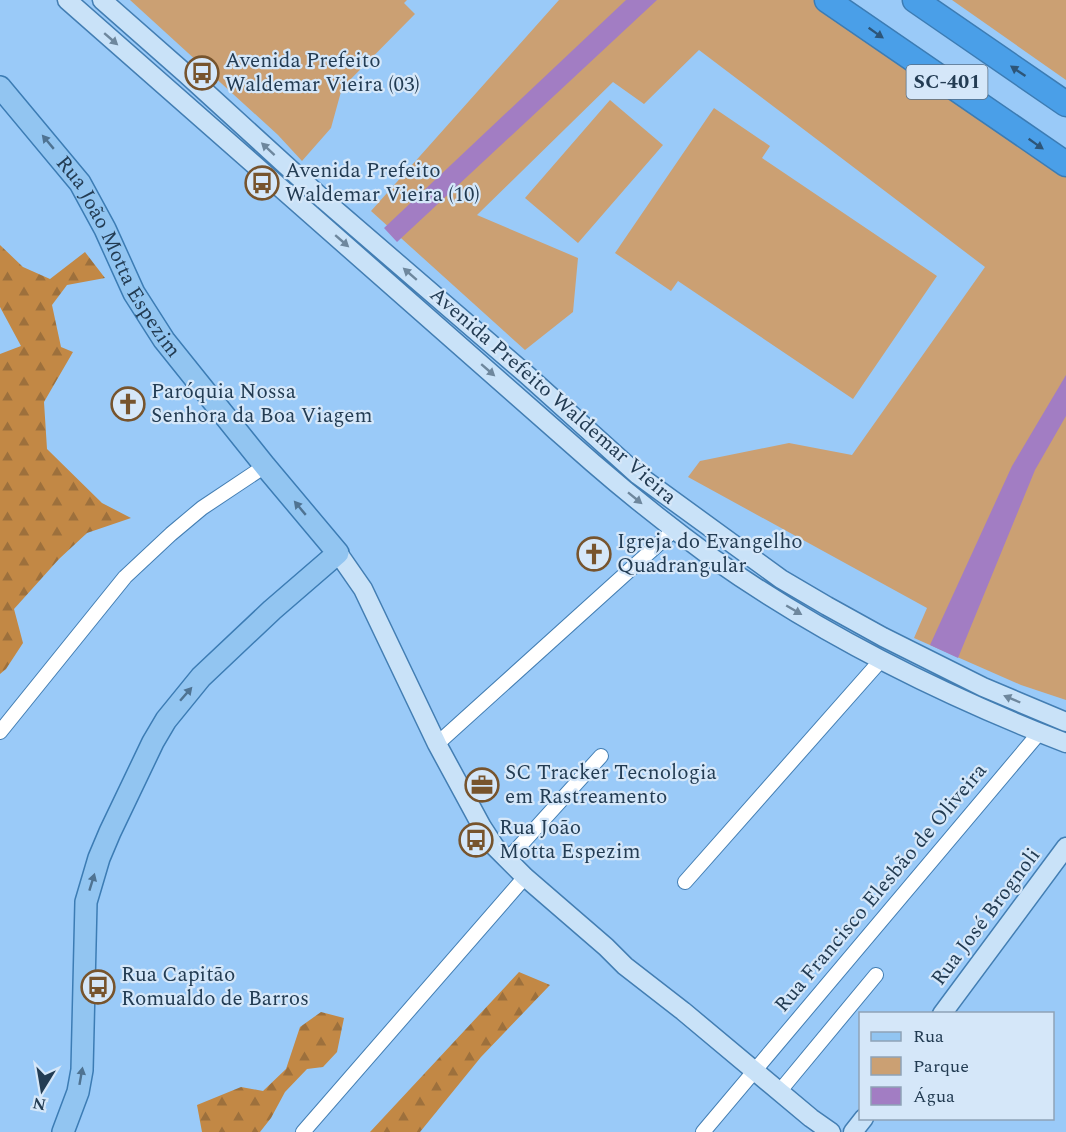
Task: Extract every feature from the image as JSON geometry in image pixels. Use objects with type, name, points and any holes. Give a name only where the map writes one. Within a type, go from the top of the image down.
[{"type":"highway","name":"SC-401","points":[[828,0],[1066,164]]},
{"type":"highway","name":"SC-401","points":[[915,0],[1066,104]]},
{"type":"main road","name":"Avenida Prefeito Waldemar Vieira","points":[[67,0],[593,463],[674,530],[782,603],[882,659],[930,684],[1066,743]]},
{"type":"main road","name":"Avenida Prefeito Waldemar Vieira","points":[[102,0],[324,200],[638,474],[781,579],[883,637],[982,687],[1066,722]]},
{"type":"main road","name":"Rua João Motta Espezim","points":[[0,87],[80,183],[148,317],[265,466],[338,553],[363,589],[437,744],[482,827],[507,860],[625,966],[825,1130]]},
{"type":"main road","points":[[311,215],[324,200]]},
{"type":"main road","points":[[63,1132],[78,1092],[82,1071],[86,902],[99,858],[153,742],[182,698],[229,650],[338,553]]},
{"type":"main road","points":[[742,578],[755,560]]},
{"type":"main road","name":"Rua José Brognoli","points":[[943,1012],[1066,847]]},
{"type":"main road","points":[[853,1132],[863,1120]]},
{"type":"street","points":[[0,732],[125,577],[202,508],[265,466]]},
{"type":"street","points":[[437,744],[674,530]]},
{"type":"street","points":[[686,882],[882,659]]},
{"type":"street","name":"Rua Francisco Elesbão de Oliveira","points":[[704,1132],[1040,732]]},
{"type":"street","points":[[507,860],[601,756]]},
{"type":"street","points":[[303,1132],[525,878]]},
{"type":"street","points":[[779,1092],[876,975]]},
{"type":"green space","points":[[130,0],[407,0],[404,3],[415,14],[342,88],[331,128],[302,161],[278,135]]},
{"type":"green space","points":[[559,0],[816,0],[937,82],[1066,177],[1066,700],[1021,685],[914,638],[927,608],[688,477],[700,461],[789,443],[852,455],[985,267],[699,50],[644,104],[613,82],[477,215],[578,258],[573,312],[525,350],[371,211]]},
{"type":"green space","points":[[952,0],[1066,0],[1066,80]]},
{"type":"green space","points":[[610,100],[663,145],[578,243],[525,198]]},
{"type":"green space","points":[[714,108],[770,146],[762,158],[937,276],[853,399],[678,281],[671,291],[615,253]]},
{"type":"green space","points":[[0,245],[23,267],[50,279],[85,252],[105,278],[67,285],[52,305],[61,347],[73,352],[44,402],[47,449],[102,503],[131,518],[87,533],[59,559],[14,609],[23,643],[6,669],[0,674],[0,354],[21,346],[0,307]]},
{"type":"green space","points":[[519,972],[550,985],[481,1057],[420,1132],[370,1132]]},
{"type":"green space","points":[[321,1012],[344,1018],[337,1052],[323,1067],[307,1069],[285,1092],[271,1118],[260,1132],[202,1132],[197,1105],[241,1087],[263,1091],[286,1069],[300,1027]]},
{"type":"water","points":[[626,0],[657,0],[397,242],[384,228]]},
{"type":"water","points":[[1066,375],[1066,416],[1035,470],[958,658],[930,645],[1012,466]]},
{"type":"place","name":"Avenida Prefeito Waldemar Vieira (03)","points":[[202,73]]},
{"type":"place","name":"Avenida Prefeito Waldemar Vieira (10)","points":[[262,183]]},
{"type":"place","name":"Paróquia Nossa Senhora da Boa Viagem","points":[[128,404]]},
{"type":"place","name":"Igreja do Evangelho Quadrangular","points":[[594,554]]},
{"type":"place","name":"SC Tracker Tecnologia em Rastreamento","points":[[482,785]]},
{"type":"place","name":"Rua João Motta Espezim","points":[[476,840]]},
{"type":"place","name":"Rua Capitão Romualdo de Barros","points":[[98,987]]}]
